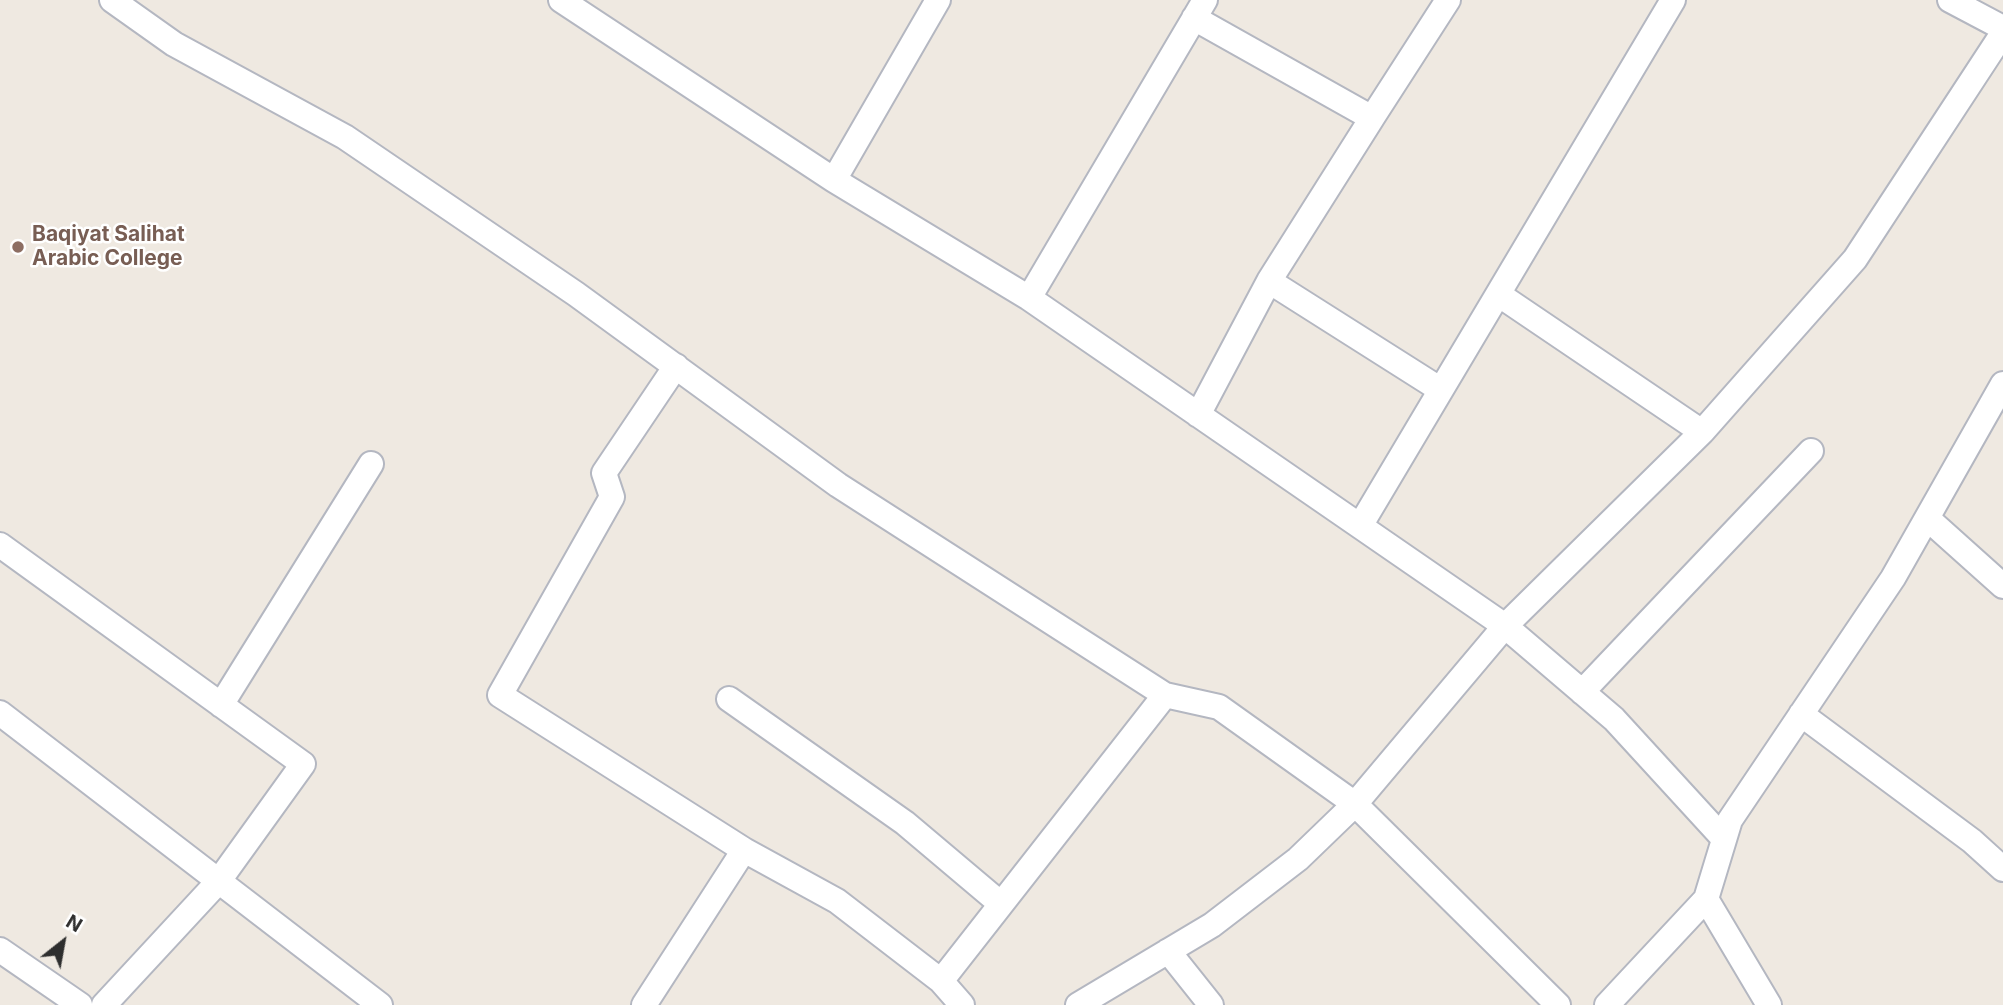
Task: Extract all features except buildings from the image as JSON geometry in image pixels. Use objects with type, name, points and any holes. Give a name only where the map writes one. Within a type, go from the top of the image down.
[{"type":"street","points":[[112,0],[174,44],[345,137],[576,294],[838,485],[1165,695],[1219,707],[1355,804],[1558,1005]]},
{"type":"street","points":[[561,0],[834,180],[1029,299],[1505,626],[1614,719],[1724,839]]},
{"type":"street","points":[[834,180],[938,0]]},
{"type":"street","points":[[1199,415],[1269,281],[1448,0]]},
{"type":"street","points":[[1360,526],[1673,0]]},
{"type":"street","points":[[1078,1005],[1212,925],[1298,859],[1355,804],[1505,626],[1702,432],[1855,258],[2003,30],[1950,0]]},
{"type":"street","points":[[1029,299],[1200,9],[1372,118]]},
{"type":"street","points":[[1269,281],[1441,390]]},
{"type":"street","points":[[1498,294],[1702,432]]},
{"type":"street","points":[[676,366],[604,473],[612,497],[500,695],[744,850],[837,901],[941,981],[962,1005]]},
{"type":"street","points":[[1608,1005],[1706,899],[1730,820],[1893,578],[2003,384]]},
{"type":"street","points":[[1582,692],[1811,451]]},
{"type":"street","points":[[221,705],[370,464]]},
{"type":"street","points":[[1927,518],[2003,586]]},
{"type":"street","points":[[0,545],[303,764],[218,882],[104,1005]]},
{"type":"street","points":[[941,981],[1165,695]]},
{"type":"street","points":[[729,699],[905,823],[1001,904]]},
{"type":"street","points":[[0,713],[380,1005]]},
{"type":"street","points":[[1801,714],[1972,841],[2003,869]]},
{"type":"street","points":[[644,1005],[744,850]]},
{"type":"street","points":[[1706,899],[1769,1005]]},
{"type":"street","points":[[0,950],[80,1005]]},
{"type":"street","points":[[1168,951],[1211,1005]]},
{"type":"place","name":"Baqiyat Salihat Arabic College","points":[[18,247]]}]
